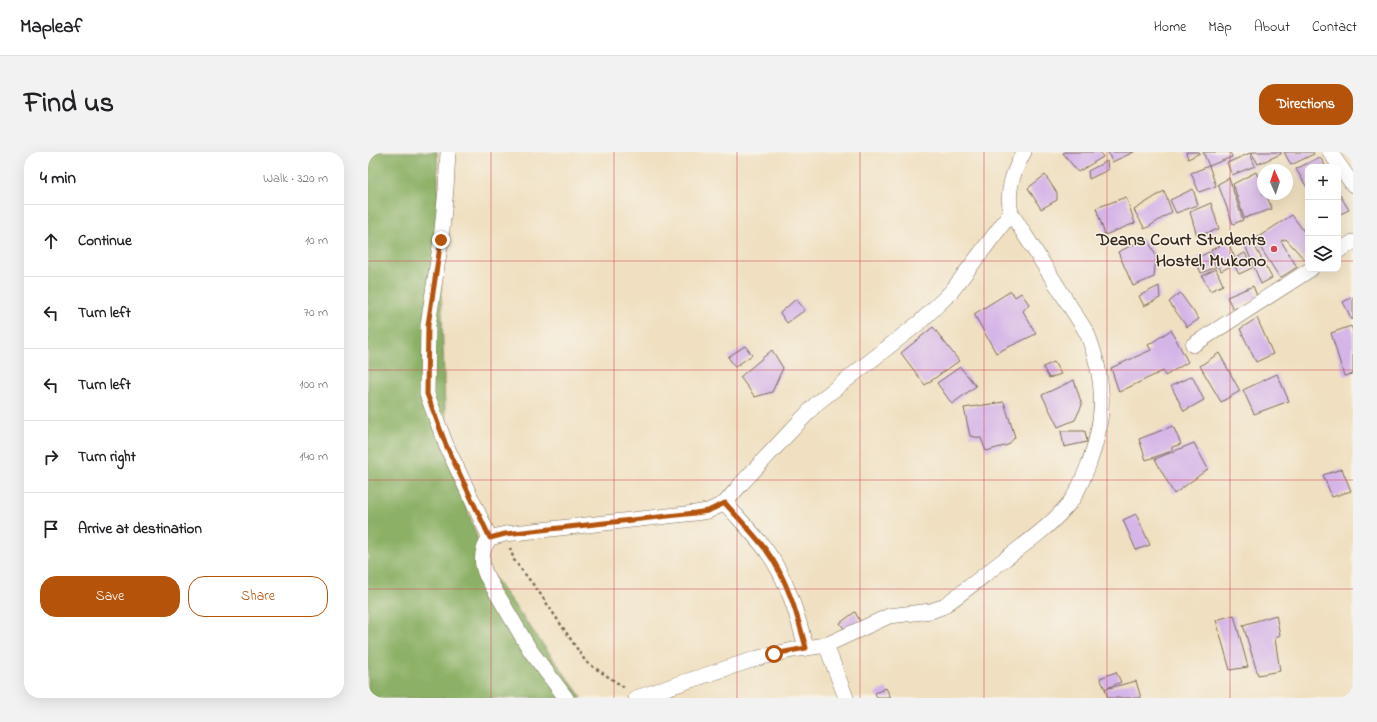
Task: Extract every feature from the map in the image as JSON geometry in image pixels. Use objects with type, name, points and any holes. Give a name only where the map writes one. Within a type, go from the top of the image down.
[{"type":"street","points":[[448,152],[441,240],[428,325],[427,394],[446,445],[490,538]]},
{"type":"street","points":[[640,696],[758,658],[826,645],[888,616],[931,611],[942,607],[1038,533],[1071,501],[1081,485],[1092,454],[1102,416],[1101,388],[1094,350],[1087,333],[1011,213],[1009,190],[1014,170],[1024,152]]},
{"type":"street","points":[[1330,152],[1353,185]]},
{"type":"street","points":[[566,698],[530,650],[486,575],[483,567],[482,555],[484,546],[490,538],[505,534],[695,513],[708,511],[725,503],[817,403],[920,322],[951,292],[1011,213]]},
{"type":"street","points":[[1341,249],[1353,242]]},
{"type":"street","points":[[1193,345],[1306,272]]},
{"type":"street","points":[[725,503],[767,551],[784,581],[797,616],[806,648]]},
{"type":"street","points":[[826,645],[846,698]]},
{"type":"path","points":[[505,534],[514,560],[539,592],[586,662],[615,683],[640,696]]},
{"type":"green space","points":[[368,152],[437,152],[446,445],[487,568],[582,698],[368,698]]},
{"type":"building","points":[[1100,152],[1103,157],[1078,172],[1063,153]]},
{"type":"building","points":[[1108,152],[1134,152],[1112,162]]},
{"type":"building","points":[[1186,152],[1199,152],[1200,153],[1188,159]]},
{"type":"building","points":[[1203,152],[1230,152],[1232,157],[1209,166]]},
{"type":"building","points":[[1251,152],[1281,152],[1281,154],[1258,164]]},
{"type":"building","points":[[1284,152],[1313,152],[1314,154],[1293,164],[1290,164]]},
{"type":"building","points":[[1250,153],[1255,166],[1232,175],[1227,163]]},
{"type":"building","points":[[1320,157],[1324,164],[1306,164]]},
{"type":"building","points":[[1107,161],[1108,170],[1089,179],[1088,171]]},
{"type":"building","points":[[1305,164],[1305,184],[1296,169]]},
{"type":"building","points":[[1209,166],[1216,186],[1199,192],[1191,173]]},
{"type":"building","points":[[1256,172],[1257,200],[1268,200],[1272,209],[1244,218],[1233,184]]},
{"type":"building","points":[[1045,175],[1057,193],[1057,200],[1041,209],[1028,188]]},
{"type":"building","points":[[1229,178],[1243,220],[1233,224],[1218,184]]},
{"type":"building","points":[[1193,189],[1198,205],[1176,213],[1170,200]]},
{"type":"building","points":[[1164,191],[1172,212],[1145,229],[1134,210]]},
{"type":"building","points":[[1126,197],[1135,223],[1105,235],[1096,208]]},
{"type":"building","points":[[1341,197],[1349,210],[1341,214]]},
{"type":"building","points":[[1211,203],[1219,229],[1197,236],[1190,212]]},
{"type":"building","name":"Deans Court Students Hostel, Mukono","points":[[1292,215],[1305,233],[1305,258],[1286,239],[1281,241],[1297,267],[1280,278],[1255,239]]},
{"type":"building","points":[[1147,238],[1156,256],[1154,277],[1133,286],[1118,252]]},
{"type":"building","points":[[1252,241],[1272,278],[1261,284],[1245,245]]},
{"type":"building","points":[[1228,242],[1237,263],[1221,271],[1211,250]]},
{"type":"building","points":[[1209,252],[1216,267],[1201,273],[1195,259]]},
{"type":"building","points":[[1245,253],[1252,268],[1239,274],[1235,267],[1241,265],[1237,257]]},
{"type":"building","points":[[1216,269],[1223,285],[1210,291],[1202,276]]},
{"type":"building","points":[[1159,286],[1160,298],[1144,306],[1139,296]]},
{"type":"building","points":[[1253,286],[1258,298],[1233,309],[1227,297]]},
{"type":"building","points":[[1011,291],[1015,297],[1021,293],[1029,304],[1023,311],[1036,334],[996,353],[974,314]]},
{"type":"building","points":[[1180,293],[1199,319],[1187,327],[1169,302]]},
{"type":"building","points":[[1353,297],[1353,319],[1352,320],[1343,302]]},
{"type":"building","points":[[796,299],[805,310],[787,323],[780,313]]},
{"type":"building","points":[[1257,318],[1273,354],[1256,362],[1240,329]]},
{"type":"building","points":[[1351,326],[1353,331],[1353,374],[1344,376],[1331,333]]},
{"type":"building","points":[[933,327],[959,361],[925,385],[901,353]]},
{"type":"building","points":[[1171,330],[1188,362],[1165,376],[1163,371],[1119,392],[1111,368],[1151,350],[1148,345]]},
{"type":"building","points":[[745,346],[752,355],[735,367],[728,357]]},
{"type":"building","points":[[772,350],[783,368],[772,392],[755,397],[740,377]]},
{"type":"building","points":[[1219,353],[1240,391],[1221,402],[1200,366]]},
{"type":"building","points":[[1054,362],[1061,374],[1049,378],[1043,367]]},
{"type":"building","points":[[960,367],[976,386],[952,404],[937,383]]},
{"type":"building","points":[[1277,374],[1289,401],[1254,414],[1243,390]]},
{"type":"building","points":[[1192,376],[1204,400],[1184,411],[1171,386]]},
{"type":"building","points":[[1074,380],[1082,405],[1075,420],[1058,427],[1042,395]]},
{"type":"building","points":[[1004,402],[1015,437],[1008,445],[986,451],[981,438],[970,436],[964,408]]},
{"type":"building","points":[[1173,426],[1181,444],[1172,447],[1172,451],[1146,460],[1139,439]]},
{"type":"building","points":[[1061,431],[1085,431],[1087,442],[1064,447]]},
{"type":"building","points":[[1194,443],[1208,469],[1174,494],[1155,459]]},
{"type":"building","points":[[1342,469],[1351,491],[1332,497],[1323,475]]},
{"type":"building","points":[[1136,514],[1150,545],[1136,550],[1123,520]]},
{"type":"building","points":[[855,612],[860,621],[845,630],[840,623]]},
{"type":"building","points":[[1234,615],[1248,667],[1230,670],[1216,620]]},
{"type":"building","points":[[1276,615],[1280,635],[1275,639],[1280,671],[1258,675],[1243,625]]},
{"type":"building","points":[[1116,672],[1121,682],[1105,689],[1100,678]]},
{"type":"building","points":[[1136,681],[1141,698],[1108,698],[1105,689]]},
{"type":"building","points":[[886,688],[891,698],[877,698],[875,693]]},
{"type":"place","name":"Deans Court Students Hostel, Mukono","points":[[1274,249]]},
{"type":"route","points":[[441,240],[428,325],[427,394],[446,445],[490,538],[505,534],[695,513],[708,511],[725,503],[767,551],[784,581],[797,616],[806,648],[774,654]]}]
